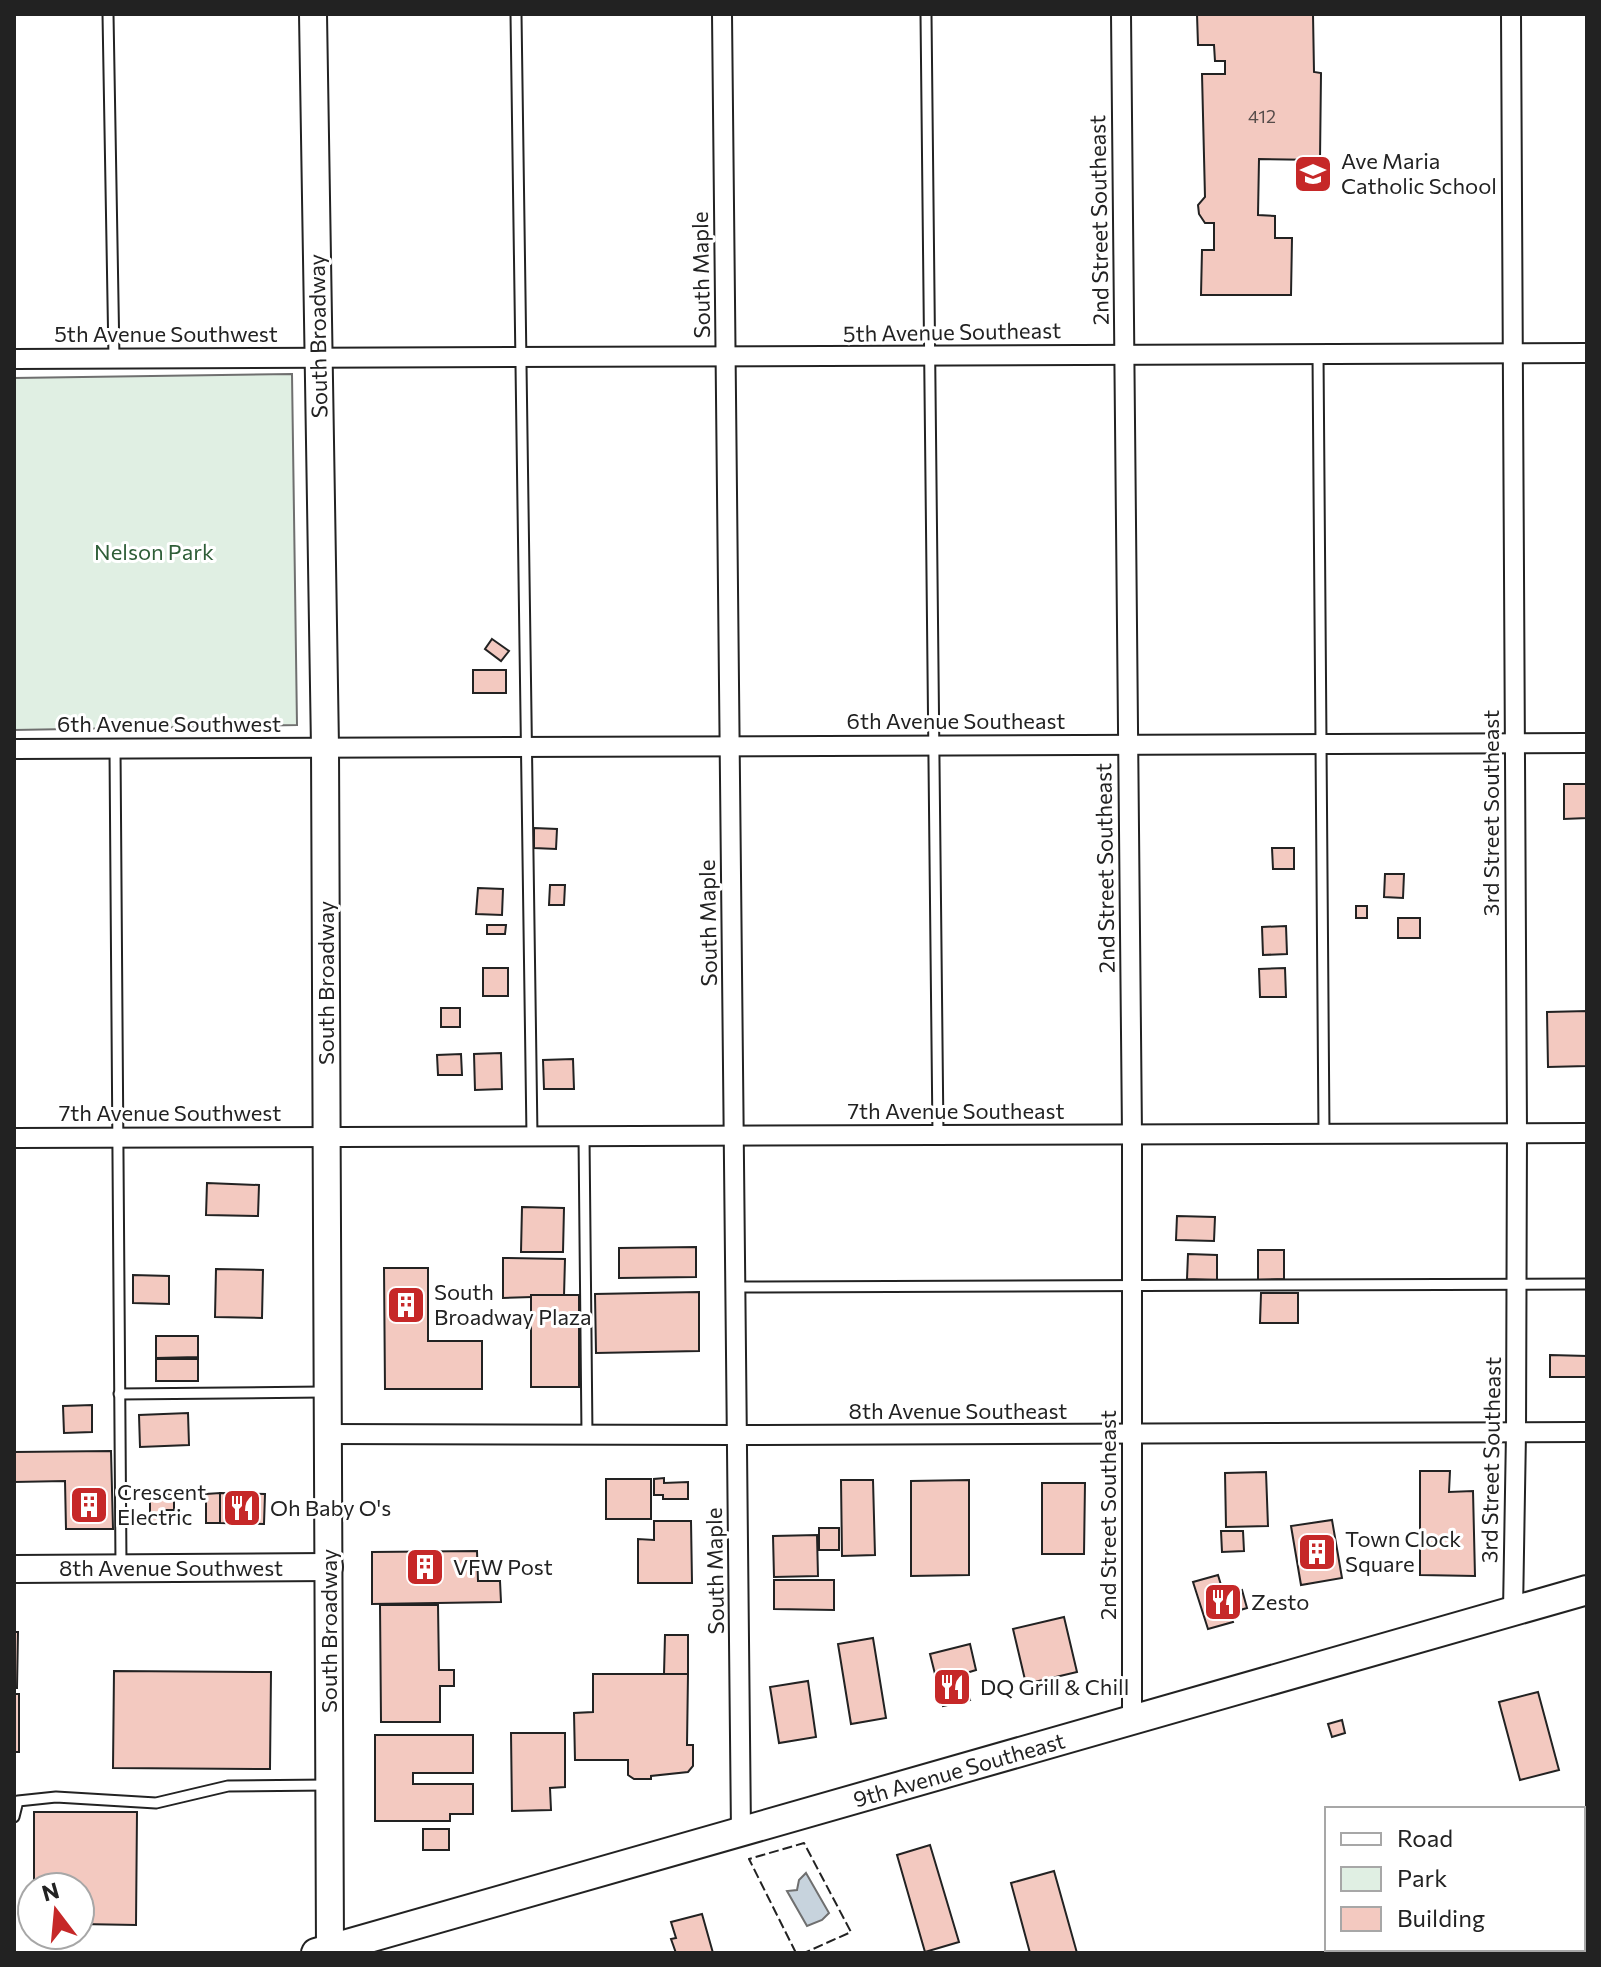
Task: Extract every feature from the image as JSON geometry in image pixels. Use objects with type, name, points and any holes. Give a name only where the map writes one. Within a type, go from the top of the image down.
[{"type":"main road","name":"9th Avenue Southeast","points":[[325,1952],[1587,1590]]},
{"type":"street","name":"South Broadway","points":[[313,14],[325,747],[329,1567],[325,1952]]},
{"type":"street","name":"South Maple","points":[[722,14],[741,1832]]},
{"type":"street","name":"2nd Street Southeast","points":[[1121,14],[1132,1135],[1132,1721]]},
{"type":"street","name":"3rd Street Southeast","points":[[1511,14],[1517,1133],[1513,1611]]},
{"type":"street","name":"5th Avenue Southeast","points":[[318,357],[1587,353]]},
{"type":"street","name":"5th Avenue Southwest","points":[[14,359],[318,357]]},
{"type":"street","name":"6th Avenue Southeast","points":[[325,747],[1587,743]]},
{"type":"street","name":"6th Avenue Southwest","points":[[14,749],[325,747]]},
{"type":"street","name":"7th Avenue Southeast","points":[[326,1136],[1587,1133]]},
{"type":"street","name":"7th Avenue Southwest","points":[[14,1138],[326,1136]]},
{"type":"street","name":"8th Avenue Southeast","points":[[328,1434],[1587,1432]]},
{"type":"street","name":"8th Avenue Southwest","points":[[14,1569],[329,1567]]},
{"type":"lane","points":[[108,14],[114,358]]},
{"type":"lane","points":[[516,14],[532,1136]]},
{"type":"lane","points":[[926,14],[938,1135]]},
{"type":"lane","points":[[1318,354],[1324,1134]]},
{"type":"lane","points":[[115,748],[121,1568]]},
{"type":"lane","points":[[584,1136],[587,1435]]},
{"type":"lane","points":[[736,1287],[1587,1284]]},
{"type":"lane","points":[[119,1394],[328,1392]]},
{"type":"lane","points":[[14,1817],[18,1801],[56,1797],[156,1803],[228,1786],[329,1785]]},
{"type":"green space","name":"Nelson Park","points":[[292,374],[297,725],[14,730],[14,378]]},
{"type":"shaded area","points":[[806,1873],[829,1913],[822,1920],[807,1926],[787,1891],[797,1890],[799,1880]]},
{"type":"building","points":[[1197,14],[1313,14],[1314,72],[1321,73],[1320,160],[1259,159],[1258,215],[1275,216],[1275,238],[1292,238],[1291,295],[1201,295],[1202,250],[1214,250],[1214,223],[1205,223],[1198,205],[1205,197],[1202,74],[1225,74],[1225,61],[1215,61],[1214,45],[1198,45]]},
{"type":"building","points":[[492,639],[509,651],[501,661],[485,649]]},
{"type":"building","points":[[473,670],[506,670],[506,693],[473,693]]},
{"type":"building","points":[[1564,784],[1587,784],[1587,818],[1564,819]]},
{"type":"building","points":[[534,828],[557,829],[556,849],[534,848]]},
{"type":"building","points":[[1272,848],[1294,848],[1294,869],[1273,869]]},
{"type":"building","points":[[1385,874],[1404,874],[1403,898],[1384,897]]},
{"type":"building","points":[[550,885],[565,885],[564,905],[549,905]]},
{"type":"building","points":[[478,888],[503,889],[502,915],[476,914]]},
{"type":"building","points":[[1356,906],[1367,906],[1367,918],[1356,918]]},
{"type":"building","points":[[1398,918],[1420,918],[1420,938],[1398,938]]},
{"type":"building","points":[[487,925],[506,925],[505,934],[487,934]]},
{"type":"building","points":[[1286,926],[1287,954],[1263,955],[1262,927]]},
{"type":"building","points":[[483,968],[508,968],[508,996],[483,996]]},
{"type":"building","points":[[1285,968],[1286,997],[1260,997],[1259,969]]},
{"type":"building","points":[[441,1008],[460,1008],[460,1027],[441,1027]]},
{"type":"building","points":[[1587,1011],[1587,1066],[1548,1067],[1547,1012]]},
{"type":"building","points":[[501,1053],[502,1089],[475,1090],[474,1054]]},
{"type":"building","points":[[461,1054],[462,1075],[438,1075],[437,1055]]},
{"type":"building","points":[[573,1059],[574,1089],[544,1089],[543,1060]]},
{"type":"building","points":[[207,1183],[259,1185],[258,1216],[206,1215]]},
{"type":"building","points":[[522,1207],[564,1208],[563,1252],[521,1252]]},
{"type":"building","points":[[1177,1216],[1215,1217],[1214,1241],[1176,1240]]},
{"type":"building","points":[[696,1247],[696,1277],[619,1278],[619,1248]]},
{"type":"building","points":[[1258,1250],[1284,1250],[1284,1279],[1258,1280]]},
{"type":"building","points":[[1188,1254],[1217,1255],[1217,1280],[1187,1279]]},
{"type":"building","points":[[503,1258],[565,1259],[564,1296],[503,1298]]},
{"type":"building","name":"South Broadway Plaza","points":[[384,1268],[428,1268],[428,1341],[482,1341],[482,1389],[385,1389]]},
{"type":"building","points":[[216,1269],[263,1270],[262,1318],[215,1317]]},
{"type":"building","points":[[133,1275],[169,1276],[169,1304],[133,1303]]},
{"type":"building","points":[[699,1292],[699,1351],[596,1353],[595,1294]]},
{"type":"building","points":[[1261,1293],[1298,1293],[1298,1323],[1260,1323]]},
{"type":"building","points":[[531,1295],[579,1295],[579,1387],[531,1387]]},
{"type":"building","points":[[156,1336],[198,1336],[198,1357],[156,1358]]},
{"type":"building","points":[[1550,1355],[1587,1356],[1587,1377],[1550,1377]]},
{"type":"building","points":[[156,1359],[198,1359],[198,1381],[156,1381]]},
{"type":"building","points":[[92,1405],[92,1432],[64,1433],[63,1406]]},
{"type":"building","points":[[188,1413],[189,1445],[140,1447],[139,1415]]},
{"type":"building","name":"Crescent Electric","points":[[111,1451],[113,1529],[66,1529],[65,1481],[14,1482],[14,1452]]},
{"type":"building","points":[[1420,1471],[1450,1471],[1449,1492],[1473,1491],[1475,1576],[1420,1575]]},
{"type":"building","points":[[1266,1472],[1268,1526],[1226,1527],[1225,1473]]},
{"type":"building","points":[[664,1478],[664,1483],[688,1482],[688,1499],[663,1499],[663,1495],[654,1495],[654,1479]]},
{"type":"building","points":[[606,1479],[651,1479],[651,1519],[606,1519]]},
{"type":"building","points":[[841,1480],[873,1480],[875,1555],[842,1556]]},
{"type":"building","points":[[969,1480],[969,1575],[911,1576],[911,1481]]},
{"type":"building","points":[[1042,1483],[1085,1483],[1084,1554],[1042,1554]]},
{"type":"building","points":[[150,1493],[174,1494],[174,1510],[165,1510],[162,1522],[150,1522]]},
{"type":"building","name":"Oh Baby O's","points":[[220,1493],[265,1494],[264,1524],[220,1523]]},
{"type":"building","points":[[220,1493],[220,1523],[206,1523],[206,1494]]},
{"type":"building","name":"Town Clock Square","points":[[1332,1520],[1342,1578],[1301,1585],[1291,1526]]},
{"type":"building","points":[[654,1521],[691,1521],[692,1583],[638,1583],[638,1539],[654,1540]]},
{"type":"building","points":[[819,1528],[839,1528],[839,1550],[819,1550]]},
{"type":"building","points":[[1221,1531],[1243,1531],[1244,1551],[1222,1552]]},
{"type":"building","points":[[817,1535],[818,1576],[774,1577],[773,1536]]},
{"type":"building","name":"VFW Post","points":[[477,1551],[478,1581],[500,1581],[501,1602],[372,1604],[372,1552]]},
{"type":"building","name":"Zesto","points":[[1218,1575],[1224,1595],[1242,1590],[1247,1608],[1230,1613],[1233,1622],[1208,1629],[1193,1582]]},
{"type":"building","points":[[774,1580],[834,1580],[834,1610],[774,1609]]},
{"type":"building","points":[[380,1605],[438,1605],[439,1670],[454,1670],[454,1686],[440,1686],[440,1722],[381,1722]]},
{"type":"building","points":[[1064,1617],[1077,1672],[1026,1684],[1013,1629]]},
{"type":"building","points":[[14,1632],[18,1632],[17,1688],[14,1688]]},
{"type":"building","points":[[665,1635],[688,1635],[688,1674],[664,1674]]},
{"type":"building","points":[[873,1638],[886,1718],[851,1724],[838,1644]]},
{"type":"building","name":"DQ Grill & Chill","points":[[970,1644],[976,1670],[963,1674],[970,1700],[943,1706],[930,1654]]},
{"type":"building","points":[[114,1671],[271,1672],[270,1769],[113,1768]]},
{"type":"building","points":[[593,1674],[688,1674],[687,1745],[693,1745],[693,1766],[688,1772],[634,1779],[628,1775],[628,1760],[575,1760],[574,1713],[593,1712]]},
{"type":"building","points":[[808,1681],[816,1737],[779,1743],[770,1687]]},
{"type":"building","points":[[1538,1692],[1559,1770],[1520,1780],[1499,1702]]},
{"type":"building","points":[[14,1694],[19,1694],[19,1752],[14,1752]]},
{"type":"building","points":[[1342,1720],[1345,1733],[1332,1737],[1328,1724]]},
{"type":"building","points":[[511,1733],[565,1733],[565,1787],[550,1788],[551,1810],[512,1811]]},
{"type":"building","points":[[375,1735],[473,1735],[473,1773],[413,1773],[413,1784],[473,1784],[473,1814],[450,1814],[450,1821],[375,1821]]},
{"type":"building","points":[[34,1812],[137,1812],[136,1925],[96,1924],[96,1871],[34,1871]]},
{"type":"building","points":[[423,1829],[449,1829],[449,1850],[423,1850]]},
{"type":"building","points":[[930,1845],[959,1942],[925,1952],[897,1855]]},
{"type":"building","points":[[1054,1871],[1077,1953],[1030,1953],[1011,1883]]},
{"type":"building","points":[[702,1914],[713,1953],[676,1953],[671,1939],[676,1938],[671,1922]]},
{"type":"building","points":[[1575,1951],[1576,1953],[1341,1953]]},
{"type":"fence","points":[[796,1953],[749,1859],[804,1843],[851,1932],[804,1953]]},
{"type":"place","name":"Ave Maria Catholic School","points":[[1313,174]]},
{"type":"place","name":"South Broadway Plaza","points":[[406,1305]]},
{"type":"place","name":"Crescent Electric","points":[[89,1505]]},
{"type":"place","name":"Oh Baby O's","points":[[242,1508]]},
{"type":"place","name":"Town Clock Square","points":[[1317,1552]]},
{"type":"place","name":"VFW Post","points":[[425,1567]]},
{"type":"place","name":"Zesto","points":[[1223,1602]]},
{"type":"place","name":"DQ Grill & Chill","points":[[952,1687]]}]
